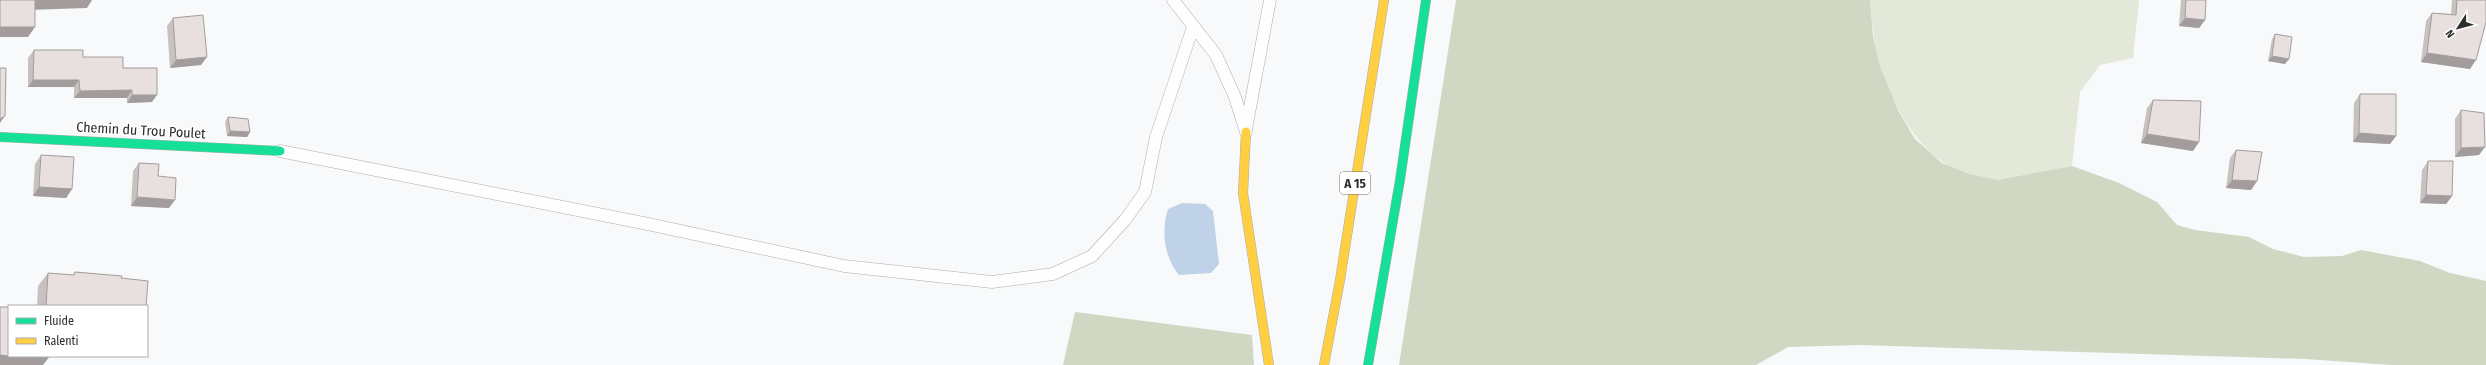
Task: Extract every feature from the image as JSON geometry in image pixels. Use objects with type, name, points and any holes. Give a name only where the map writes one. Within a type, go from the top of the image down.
[{"type":"main road","name":"A 15","points":[[1324,365],[1340,280],[1384,0]]},
{"type":"main road","points":[[1368,365],[1400,180],[1426,0]]},
{"type":"main road","points":[[1246,132],[1243,192],[1269,365]]},
{"type":"main road","name":"Chemin du Trou Poulet","points":[[0,137],[280,150]]},
{"type":"lane","points":[[1173,0],[1216,55],[1235,97],[1246,132]]},
{"type":"lane","points":[[1246,132],[1270,0]]},
{"type":"lane","points":[[280,150],[640,222],[844,266],[992,282],[1053,274],[1092,256],[1125,220],[1145,192],[1156,137],[1193,27]]},
{"type":"green space","points":[[1456,0],[1870,0],[1873,36],[1880,67],[1899,112],[1915,139],[1942,163],[1969,174],[1998,180],[2072,166],[2119,183],[2157,202],[2177,225],[2195,230],[2249,237],[2273,249],[2304,257],[2342,256],[2361,250],[2420,261],[2450,273],[2486,281],[2486,365],[2392,365],[2306,359],[1860,345],[1788,347],[1756,365],[1399,365]]},
{"type":"green space","points":[[1870,0],[2139,0],[2133,58],[2100,65],[2080,92],[2072,166],[2005,180],[1978,177],[1960,172],[1944,163],[1930,152],[1907,125],[1879,66],[1874,41]]},
{"type":"green space","points":[[1075,312],[1252,335],[1254,365],[1063,365]]},
{"type":"water","points":[[1182,203],[1205,204],[1213,211],[1219,264],[1211,273],[1179,275],[1170,260],[1164,235],[1166,217],[1168,209]]},
{"type":"building","points":[[0,0],[35,0],[35,27],[0,27]]},
{"type":"building","points":[[2186,0],[2206,0],[2205,20],[2185,18]]},
{"type":"building","points":[[2457,0],[2486,0],[2486,22],[2476,60],[2427,53],[2432,13],[2456,15]]},
{"type":"building","points":[[203,15],[207,57],[176,60],[173,18]]},
{"type":"building","points":[[2275,34],[2292,37],[2289,59],[2272,56]]},
{"type":"building","points":[[34,50],[83,50],[83,57],[123,57],[123,68],[157,68],[157,95],[132,95],[132,90],[80,91],[79,80],[33,80]]},
{"type":"building","points":[[0,68],[6,68],[5,116],[0,119]]},
{"type":"building","points":[[2360,94],[2396,94],[2396,136],[2359,133]]},
{"type":"building","points":[[2153,100],[2201,101],[2199,142],[2147,134]]},
{"type":"building","points":[[2461,110],[2484,113],[2485,147],[2461,148]]},
{"type":"building","points":[[228,117],[248,119],[250,132],[230,131]]},
{"type":"building","points":[[2236,150],[2262,152],[2257,181],[2232,180]]},
{"type":"building","points":[[41,155],[74,157],[72,189],[39,187]]},
{"type":"building","points":[[2428,161],[2453,161],[2452,196],[2426,195]]},
{"type":"building","points":[[139,163],[159,164],[158,176],[176,178],[175,200],[137,197]]},
{"type":"building","points":[[75,272],[122,276],[121,278],[148,281],[146,305],[46,305],[48,273],[74,275]]},
{"type":"building","points":[[0,307],[8,307],[8,356],[0,355]]},
{"type":"traffic: fast","points":[[1368,365],[1400,180],[1426,0]]},
{"type":"traffic: fast","points":[[0,137],[280,151]]},
{"type":"traffic: slow","points":[[1324,365],[1340,280],[1384,0]]},
{"type":"traffic: slow","points":[[1246,132],[1243,193],[1269,365]]}]
